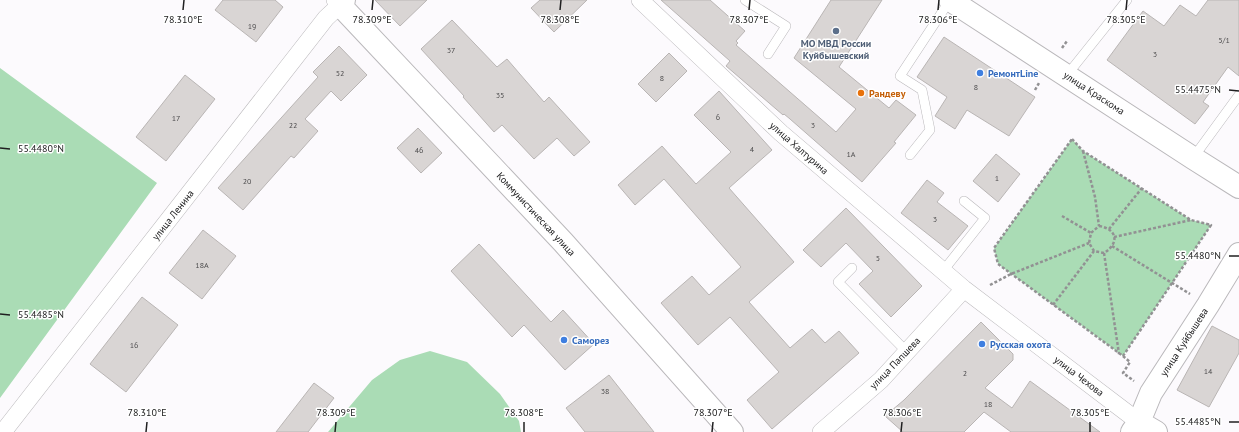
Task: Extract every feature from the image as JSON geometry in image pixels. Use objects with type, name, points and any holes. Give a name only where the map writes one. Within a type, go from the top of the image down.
[{"type":"street","name":"улица Халтурина","points":[[640,0],[781,133],[968,291]]},
{"type":"street","name":"улица Краскома","points":[[950,0],[1239,187]]},
{"type":"street","name":"улица Ленина","points":[[3,432],[340,2]]},
{"type":"street","name":"Коммунистическая улица","points":[[340,2],[563,242],[732,432]]},
{"type":"street","name":"улица Куйбышева","points":[[1142,429],[1151,394],[1239,254]]},
{"type":"street","name":"улица Папшева","points":[[822,432],[880,380],[968,291]]},
{"type":"street","name":"улица Чехова","points":[[968,291],[1142,429]]},
{"type":"lane","points":[[745,0],[786,26],[768,54]]},
{"type":"lane","points":[[910,155],[930,130],[922,90],[900,76],[950,0]]},
{"type":"lane","points":[[1067,76],[1127,0]]},
{"type":"lane","points":[[1193,158],[1239,95]]},
{"type":"lane","points":[[943,271],[985,218],[964,200]]},
{"type":"lane","points":[[852,268],[838,282],[907,352]]},
{"type":"path","points":[[1123,356],[1211,225],[1191,220],[1083,150],[1072,139],[994,248],[998,264],[1123,356],[1130,362],[1123,373],[1151,394]]},
{"type":"path","points":[[1083,150],[1095,197],[1099,226]]},
{"type":"path","points":[[1109,229],[1142,188]]},
{"type":"path","points":[[1062,216],[1090,233]]},
{"type":"path","points":[[1114,237],[1191,220]]},
{"type":"path","points":[[1099,226],[1109,229],[1113,232],[1114,237],[1112,246],[1104,253],[1094,251],[1089,243],[1090,233],[1099,226]]},
{"type":"path","points":[[968,291],[1089,243]]},
{"type":"path","points":[[1112,246],[1208,305]]},
{"type":"path","points":[[1053,305],[1094,251]]},
{"type":"path","points":[[1104,253],[1119,354]]},
{"type":"green space","points":[[0,68],[157,183],[0,398]]},
{"type":"green space","points":[[1072,139],[1083,151],[1191,220],[1211,225],[1123,356],[998,264],[994,248]]},
{"type":"green space","points":[[430,351],[467,362],[500,394],[519,421],[521,432],[328,432],[372,380],[400,360]]},
{"type":"building","points":[[223,0],[275,0],[283,7],[256,42],[215,10]]},
{"type":"building","points":[[375,0],[427,0],[400,26]]},
{"type":"building","points":[[540,0],[587,0],[554,32],[531,8]]},
{"type":"building","points":[[661,0],[710,0],[745,31],[736,41],[738,43],[736,45],[836,132],[856,109],[794,58],[831,0],[882,0],[839,67],[889,108],[896,100],[916,115],[894,142],[896,143],[862,182],[790,119],[784,114],[783,115],[726,66],[730,61]]},
{"type":"building","points":[[1208,0],[1239,0],[1239,76],[1228,67],[1203,102],[1209,106],[1195,124],[1107,60],[1143,11],[1164,26],[1180,5],[1196,16]]},
{"type":"building","points":[[452,20],[497,67],[507,59],[544,102],[549,97],[590,142],[574,156],[557,138],[534,159],[502,125],[494,132],[463,97],[464,96],[421,49]]},
{"type":"building","points":[[944,37],[1035,97],[1009,136],[967,110],[955,129],[935,116],[947,97],[917,77]]},
{"type":"building","points":[[339,46],[367,75],[341,101],[331,91],[305,119],[318,131],[294,158],[291,156],[243,210],[218,188],[318,77],[313,72]]},
{"type":"building","points":[[669,53],[687,71],[656,102],[638,84]]},
{"type":"building","points":[[185,75],[215,99],[166,161],[136,137]]},
{"type":"building","points":[[719,91],[772,150],[729,188],[794,262],[749,302],[790,348],[812,329],[825,343],[839,331],[859,353],[772,429],[747,400],[779,372],[730,317],[698,345],[661,303],[692,276],[709,295],[741,267],[664,179],[635,205],[618,185],[662,146],[696,184],[731,152],[694,115]]},
{"type":"building","points":[[418,128],[442,153],[421,173],[397,148]]},
{"type":"building","points":[[996,154],[1020,174],[998,202],[973,181]]},
{"type":"building","points":[[927,180],[944,193],[937,202],[968,226],[948,250],[901,213]]},
{"type":"building","points":[[846,208],[922,286],[891,317],[859,284],[873,271],[846,243],[821,267],[803,250]]},
{"type":"building","points":[[203,230],[236,256],[202,299],[169,273]]},
{"type":"building","points":[[479,244],[551,322],[563,310],[594,344],[565,370],[524,325],[512,337],[451,271]]},
{"type":"building","points":[[142,297],[178,325],[126,392],[90,364]]},
{"type":"building","points":[[981,322],[1013,354],[1013,360],[985,388],[1012,408],[1030,381],[1100,432],[1011,432],[984,412],[964,432],[903,432],[885,416],[904,400]]},
{"type":"building","points":[[1212,326],[1239,340],[1239,353],[1209,407],[1177,390]]},
{"type":"building","points":[[609,375],[654,432],[585,432],[566,408]]},
{"type":"building","points":[[314,383],[334,398],[308,432],[276,432]]},
{"type":"place","name":"МО МВД России Куйбышевский","points":[[836,31]]},
{"type":"place","name":"РемонтLine","points":[[980,73]]},
{"type":"place","name":"Рандеву","points":[[861,93]]},
{"type":"place","name":"Саморез","points":[[564,340]]},
{"type":"place","name":"Русская охота","points":[[982,344]]}]
